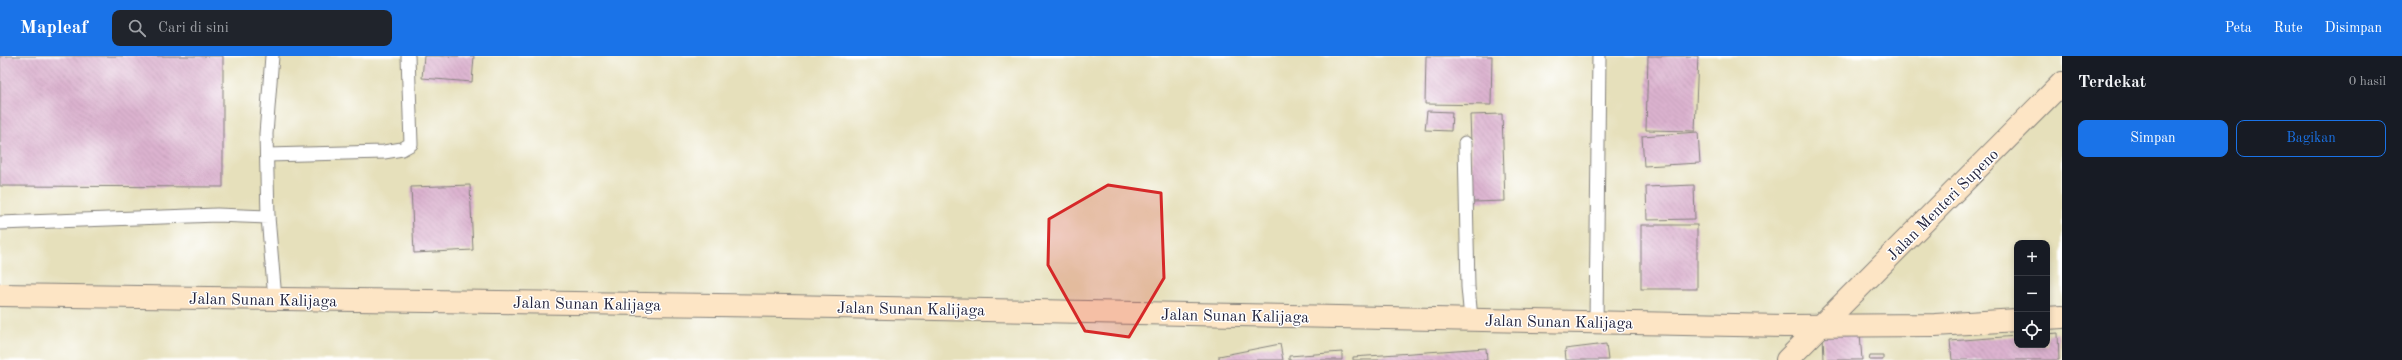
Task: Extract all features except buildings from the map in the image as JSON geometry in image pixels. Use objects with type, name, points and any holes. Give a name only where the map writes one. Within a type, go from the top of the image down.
[{"type":"street","name":"Jalan Menteri Supeno","points":[[1787,360],[2062,83]]},
{"type":"street","name":"Jalan Sunan Kalijaga","points":[[0,295],[786,306],[1822,325],[1928,325],[2014,320]]},
{"type":"street","points":[[2050,318],[2062,317]]},
{"type":"lane","points":[[272,56],[268,98],[267,155],[268,218],[275,299]]},
{"type":"lane","points":[[267,155],[384,152],[402,149],[410,144],[408,56]]},
{"type":"lane","points":[[1596,322],[1600,56]]},
{"type":"lane","points":[[1465,143],[1468,287],[1471,319]]},
{"type":"lane","points":[[0,222],[217,216],[268,218]]},
{"type":"highlighted area","points":[[1108,185],[1161,193],[1164,278],[1129,337],[1085,331],[1048,265],[1049,219]]}]
